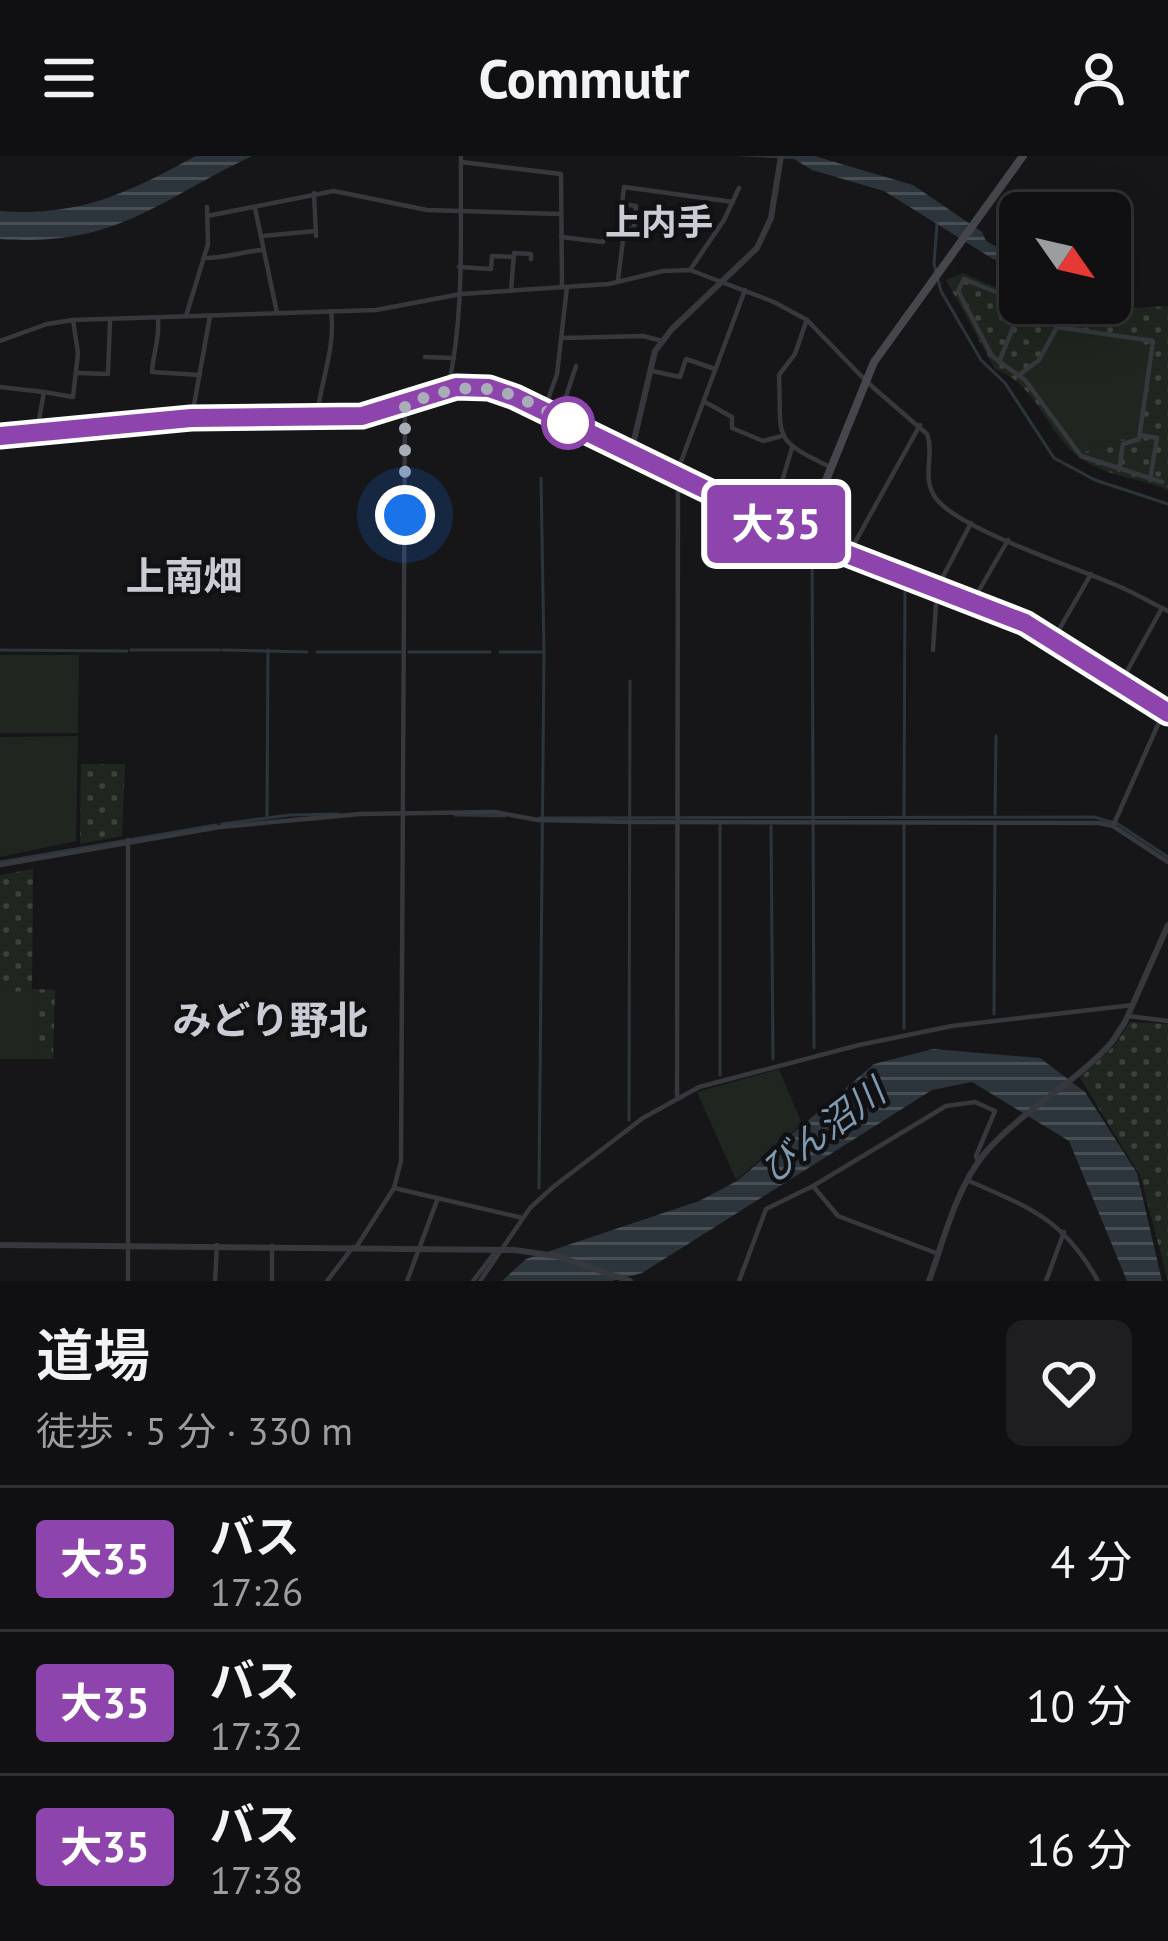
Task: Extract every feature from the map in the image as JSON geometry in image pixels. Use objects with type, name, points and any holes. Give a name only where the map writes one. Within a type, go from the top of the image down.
[{"type":"main road","points":[[803,537],[883,346],[1023,156]]},
{"type":"main road","points":[[0,436],[191,418],[362,416],[448,388],[489,388],[803,537],[973,601],[1054,640],[1166,712]]},
{"type":"street","points":[[631,453],[648,370],[662,341],[764,238],[781,156]]},
{"type":"street","points":[[448,388],[460,294],[461,159],[561,174],[562,338],[557,374],[544,411]]},
{"type":"street","points":[[561,237],[603,242],[607,232],[634,227],[636,206],[622,204],[624,187],[733,202]]},
{"type":"street","points":[[690,270],[739,188]]},
{"type":"street","points":[[207,216],[314,193],[352,193],[405,207],[561,214]]},
{"type":"street","points":[[260,236],[316,233],[314,193]]},
{"type":"street","points":[[255,206],[277,313]]},
{"type":"street","points":[[186,316],[208,244],[207,207]]},
{"type":"street","points":[[618,283],[624,232]]},
{"type":"street","points":[[204,258],[231,258],[261,250]]},
{"type":"street","points":[[511,290],[514,253],[531,254],[531,259]]},
{"type":"street","points":[[459,267],[490,269],[492,256],[513,257]]},
{"type":"street","points":[[0,341],[74,320],[410,306],[460,294],[618,283],[663,271],[690,270],[807,320],[865,380],[920,425],[930,439],[931,490],[941,504],[971,523],[1165,610],[1121,682]]},
{"type":"street","points":[[999,293],[964,279],[958,291],[992,356],[1019,375],[1081,456],[1162,482]]},
{"type":"street","points":[[676,1098],[677,476],[745,290]]},
{"type":"street","points":[[317,418],[334,337],[331,310]]},
{"type":"street","points":[[191,418],[210,316]]},
{"type":"street","points":[[158,319],[160,342],[152,372],[200,375]]},
{"type":"street","points":[[0,387],[74,397],[78,374],[74,320]]},
{"type":"street","points":[[807,320],[795,354],[779,375],[782,436],[792,448],[830,467]]},
{"type":"street","points":[[78,374],[108,374],[110,321]]},
{"type":"street","points":[[999,362],[1014,324]]},
{"type":"street","points":[[1019,375],[1039,360],[1057,327],[1154,341],[1139,435]]},
{"type":"street","points":[[562,338],[662,341]]},
{"type":"street","points":[[425,357],[454,358]]},
{"type":"street","points":[[648,370],[680,377],[686,359],[716,369]]},
{"type":"street","points":[[559,418],[576,366]]},
{"type":"street","points":[[37,431],[44,392]]},
{"type":"street","points":[[704,402],[733,417],[732,428],[763,441],[782,436]]},
{"type":"street","points":[[330,1280],[394,1188],[401,1161],[405,405]]},
{"type":"street","points":[[848,555],[920,425]]},
{"type":"street","points":[[1119,470],[1123,444],[1139,435],[1157,437],[1150,480]]},
{"type":"street","points":[[770,521],[792,448]]},
{"type":"street","points":[[934,650],[937,588],[971,523]]},
{"type":"street","points":[[973,601],[1008,539]]},
{"type":"street","points":[[1054,640],[1091,574]]},
{"type":"street","points":[[1113,826],[1166,712]]},
{"type":"street","points":[[0,865],[267,820],[495,812],[538,820],[1113,826],[1168,862]]},
{"type":"street","points":[[128,840],[128,1281]]},
{"type":"street","points":[[929,1281],[978,1162],[1110,1045],[1168,925]]},
{"type":"street","points":[[477,1281],[523,1218],[588,1156],[676,1098],[727,1079],[883,1040],[952,1026],[1133,1005]]},
{"type":"street","points":[[1128,1016],[1168,1021]]},
{"type":"street","points":[[739,1281],[766,1209],[813,1186],[886,1139],[961,1102],[983,1104],[996,1114],[982,1141],[978,1162]]},
{"type":"street","points":[[967,1180],[1015,1199],[1064,1232],[1098,1281]]},
{"type":"street","points":[[813,1186],[838,1216],[939,1254]]},
{"type":"street","points":[[394,1188],[523,1218]]},
{"type":"street","points":[[407,1281],[439,1198]]},
{"type":"street","points":[[1046,1281],[1064,1232]]},
{"type":"street","points":[[0,1245],[526,1251],[557,1256],[630,1281]]},
{"type":"street","points":[[215,1281],[217,1245]]},
{"type":"street","points":[[272,1246],[272,1281]]},
{"type":"shaded area","points":[[963,273],[999,289],[999,324],[1131,324],[1131,308],[1168,306],[1168,490],[1099,468],[1067,446],[1021,385],[995,369],[946,280]]},
{"type":"shaded area","points":[[1057,329],[1142,341],[1150,352],[1137,437],[1101,443],[1082,454],[1024,377],[1041,361]]},
{"type":"shaded area","points":[[0,655],[79,655],[78,733],[0,733]]},
{"type":"shaded area","points":[[78,736],[76,841],[0,857],[0,737]]},
{"type":"shaded area","points":[[81,764],[125,764],[122,836],[80,844]]},
{"type":"shaded area","points":[[33,869],[32,989],[55,990],[53,1059],[0,1059],[0,875]]},
{"type":"shaded area","points":[[36,991],[35,1056],[0,1056],[0,992]]},
{"type":"shaded area","points":[[1130,1022],[1168,1024],[1168,1281],[1140,1175],[1080,1078],[1115,1045]]},
{"type":"shaded area","points":[[779,1069],[802,1124],[736,1180],[697,1092]]},
{"type":"water","points":[[196,156],[252,156],[106,228],[40,240],[0,239],[0,211],[55,210],[102,200]]},
{"type":"water","points":[[734,156],[814,156],[913,185],[982,232],[986,241],[999,248],[999,262],[884,191],[812,170],[794,159]]},
{"type":"water","name":"びん沼川","points":[[933,1049],[1040,1058],[1085,1092],[1137,1173],[1162,1281],[1127,1281],[1069,1141],[972,1082],[932,1090],[642,1273],[612,1281],[502,1281],[526,1259],[699,1201],[737,1181],[874,1064]]},
{"type":"waterway","points":[[937,224],[934,264],[941,291],[981,360],[1005,383],[1054,458],[1095,480],[1168,504]]},
{"type":"waterway","points":[[539,1188],[541,478]]},
{"type":"waterway","points":[[812,548],[814,1048]]},
{"type":"waterway","points":[[904,816],[905,582]]},
{"type":"waterway","points":[[0,650],[127,651]]},
{"type":"waterway","points":[[131,650],[220,650]]},
{"type":"waterway","points":[[223,650],[307,652]]},
{"type":"waterway","points":[[267,817],[268,650]]},
{"type":"waterway","points":[[317,652],[400,652]]},
{"type":"waterway","points":[[409,652],[490,652]]},
{"type":"waterway","points":[[500,652],[542,652]]},
{"type":"waterway","points":[[629,1120],[630,681]]},
{"type":"waterway","points":[[995,814],[996,736]]},
{"type":"waterway","points":[[222,824],[338,814]]},
{"type":"waterway","points":[[455,815],[505,816]]},
{"type":"waterway","points":[[539,818],[1094,817],[1118,824],[1168,857]]},
{"type":"waterway","points":[[994,1014],[995,824]]},
{"type":"waterway","points":[[0,862],[216,825]]},
{"type":"waterway","points":[[720,825],[720,1075]]},
{"type":"waterway","points":[[904,825],[904,1028]]},
{"type":"waterway","points":[[771,826],[773,1059]]},
{"type":"bus line","name":"大35","points":[[0,436],[191,418],[362,416],[448,388],[489,388],[821,545],[1025,623],[1168,713]]},
{"type":"district","name":"上内手","points":[[659,221]]},
{"type":"district","name":"上南畑","points":[[184,575]]},
{"type":"district","name":"みどり野北","points":[[270,1019]]},
{"type":"route","points":[[405,515],[405,405],[445,389],[489,388],[568,423]]}]
